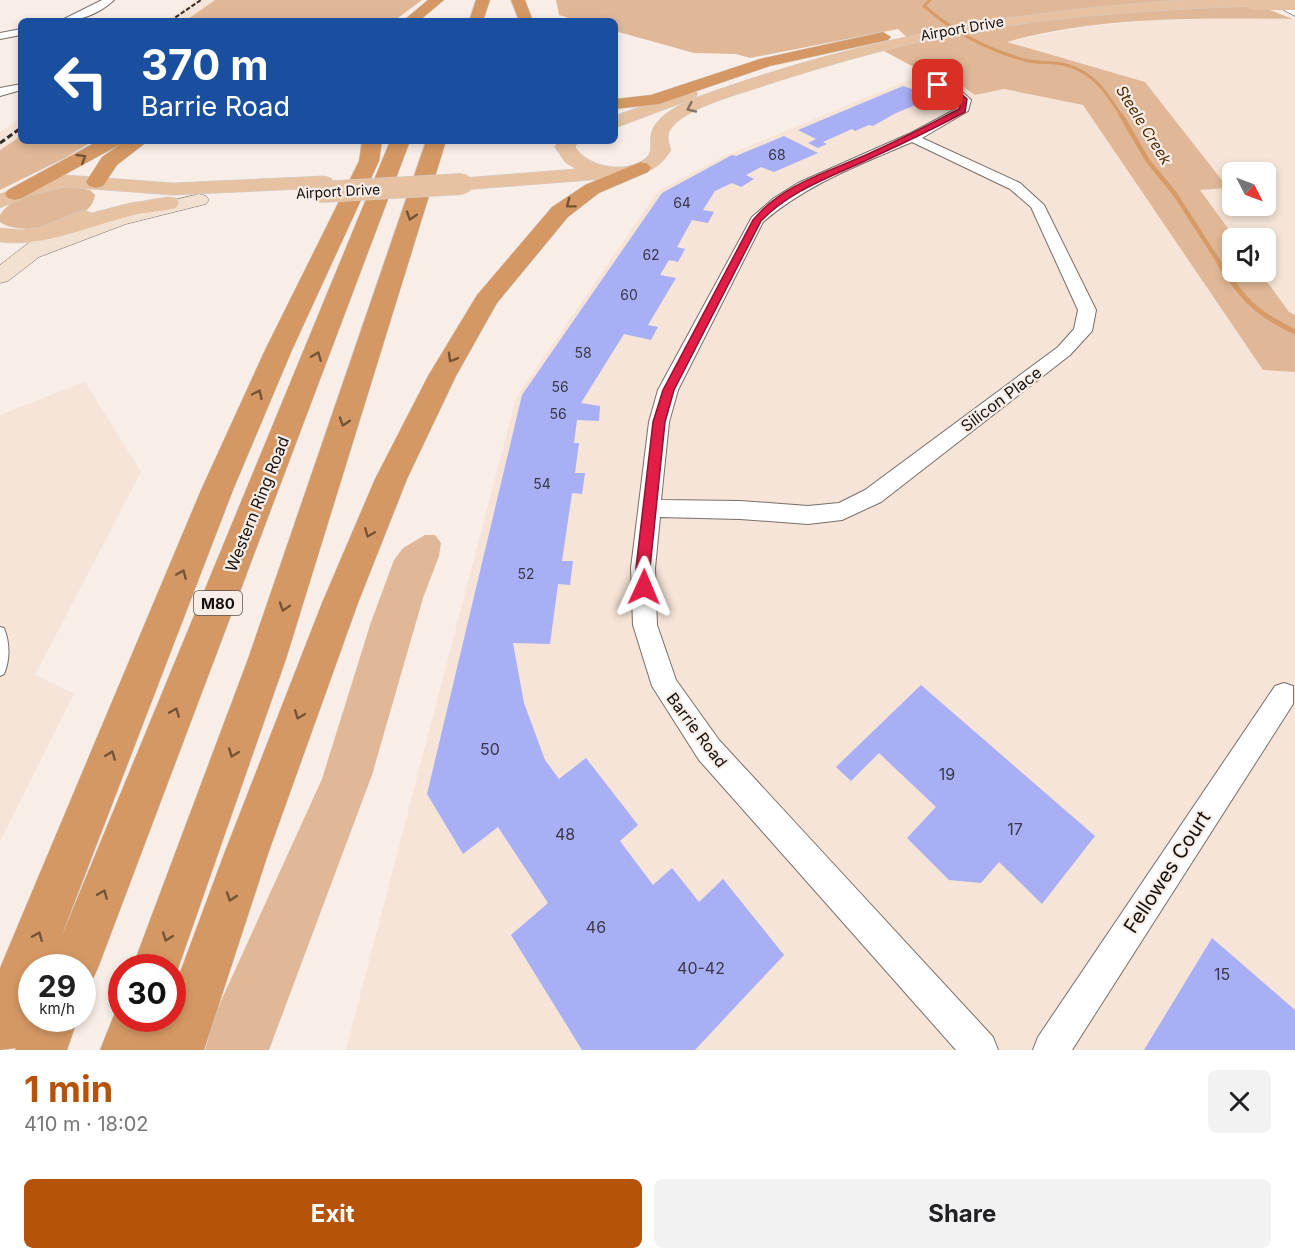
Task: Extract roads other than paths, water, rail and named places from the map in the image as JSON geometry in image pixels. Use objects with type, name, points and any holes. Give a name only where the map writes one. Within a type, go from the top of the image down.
[{"type":"highway","points":[[414,18],[437,0]]},
{"type":"highway","points":[[477,18],[483,0]]},
{"type":"highway","points":[[518,0],[525,18]]},
{"type":"highway","points":[[618,104],[653,100],[766,62],[896,36]]},
{"type":"highway","points":[[7,198],[106,144]]},
{"type":"highway","points":[[96,182],[109,161],[134,144]]},
{"type":"highway","points":[[0,1029],[201,529],[299,303],[369,161],[373,144]]},
{"type":"highway","name":"Western Ring Road","points":[[79,954],[399,144]]},
{"type":"highway","points":[[161,954],[267,659],[435,144]]},
{"type":"highway","points":[[178,1050],[246,854],[340,603],[391,479],[442,376],[486,300],[560,212],[601,184],[641,168]]},
{"type":"highway","points":[[41,1050],[48,1032]]},
{"type":"highway","points":[[126,1050],[133,1032]]},
{"type":"main road","name":"Airport Drive","points":[[618,123],[749,72],[818,52],[896,36],[1055,9],[1156,0]]},
{"type":"main road","name":"Airport Drive","points":[[988,20],[1114,8],[1295,2]]},
{"type":"main road","name":"Airport Drive","points":[[7,198],[34,186],[63,181],[176,189],[322,187],[615,172],[641,168],[660,155],[658,136],[675,116],[697,105],[799,68],[896,36]]},
{"type":"main road","points":[[618,125],[646,133],[659,143]]},
{"type":"main road","name":"Airport Drive","points":[[462,179],[506,170],[542,158],[563,144]]},
{"type":"main road","points":[[567,144],[566,149],[576,161],[600,170],[615,172]]},
{"type":"main road","points":[[0,276],[62,229],[85,217],[99,206],[103,194],[96,182]]},
{"type":"main road","name":"Airport Drive","points":[[62,229],[126,210],[322,187]]},
{"type":"main road","points":[[32,252],[119,219],[199,200]]},
{"type":"main road","points":[[0,235],[27,237],[62,229]]},
{"type":"street","points":[[73,18],[87,13],[109,0]]},
{"type":"street","points":[[1272,0],[1295,12]]},
{"type":"street","points":[[0,36],[18,33]]},
{"type":"street","name":"Barrie Road","points":[[938,85],[955,92],[965,100],[962,111],[794,190],[773,204],[758,220],[668,390],[659,422],[643,568],[645,625],[665,686],[710,750],[980,1050]]},
{"type":"street","points":[[0,92],[18,88]]},
{"type":"street","name":"Silicon Place","points":[[650,508],[740,510],[808,515],[842,511],[873,496],[1064,351],[1083,332],[1087,310],[1037,205],[1015,186],[987,171],[910,137]]},
{"type":"street","name":"Fellowes Court","points":[[1051,1050],[1284,695]]},
{"type":"lane","points":[[0,632],[3,651],[0,670]]},
{"type":"waterway","name":"Steele Creek","points":[[930,0],[924,6],[947,24],[984,45],[1025,60],[1061,64],[1085,73],[1105,92],[1122,117]]},
{"type":"waterway","name":"Steele Creek","points":[[1121,115],[1148,161],[1175,194],[1222,267]]},
{"type":"waterway","name":"Steele Creek","points":[[1221,266],[1252,305],[1295,332]]},
{"type":"railway","points":[[174,18],[201,0]]},
{"type":"railway","points":[[0,143],[18,130]]}]
